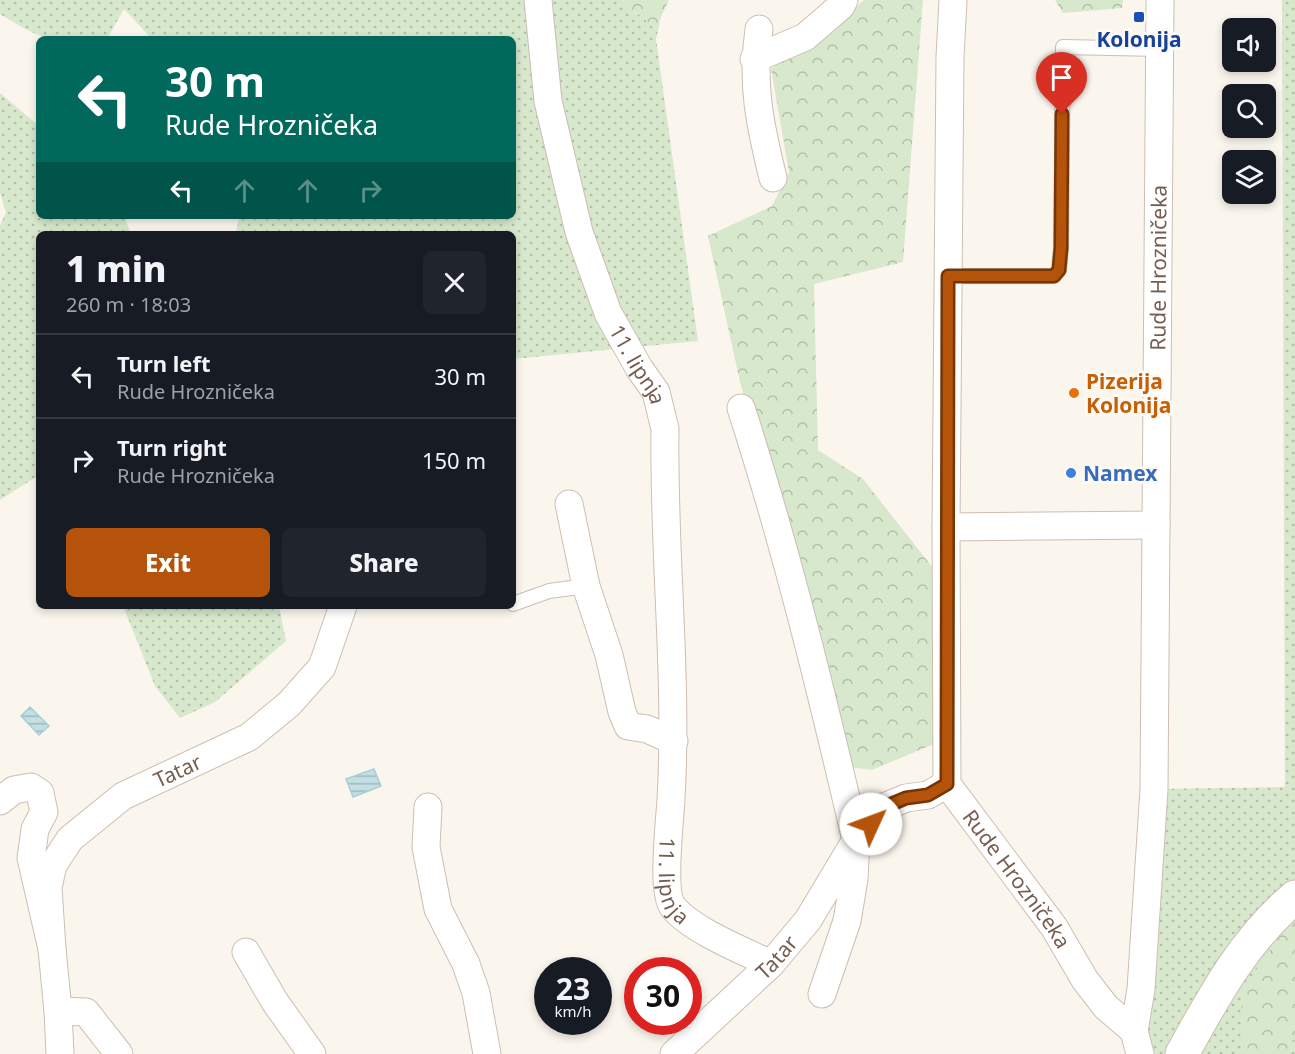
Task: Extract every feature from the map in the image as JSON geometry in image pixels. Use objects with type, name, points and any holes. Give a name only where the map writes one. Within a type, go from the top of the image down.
[{"type":"street","name":"11. lipnja","points":[[538,0],[548,101],[579,232],[608,313],[639,368],[657,392],[665,429],[664,461],[674,741],[667,862],[668,888],[672,906],[693,925],[771,964]]},
{"type":"street","points":[[754,59],[806,38],[841,6],[844,0]]},
{"type":"street","points":[[947,784],[946,526],[950,57],[953,0]]},
{"type":"street","name":"Rude Hrozničeka","points":[[1137,1042],[1154,789],[1160,0]]},
{"type":"street","points":[[759,29],[754,59],[759,119],[773,178]]},
{"type":"street","points":[[741,408],[758,460],[799,609],[856,840],[854,879],[847,921],[822,994]]},
{"type":"street","points":[[569,504],[586,586],[609,655],[622,712],[628,726],[646,729],[674,741]]},
{"type":"street","points":[[946,526],[1156,525]]},
{"type":"street","name":"Tatar","points":[[60,1054],[48,887],[53,865],[70,839],[123,796],[249,737],[289,704],[322,667],[342,609]]},
{"type":"street","name":"Rude Hrozničeka","points":[[947,784],[1054,927],[1085,980],[1137,1042]]},
{"type":"street","name":"Tatar","points":[[674,1054],[771,964],[807,921],[856,840],[882,808],[906,798],[928,795],[947,784]]},
{"type":"street","name":"Tatar","points":[[0,801],[14,790],[31,787],[40,793],[44,812],[35,829],[31,858],[52,949]]},
{"type":"street","points":[[428,807],[426,846],[438,909],[466,964],[476,993],[487,1054]]},
{"type":"street","points":[[1182,1054],[1242,952],[1263,927],[1295,897]]},
{"type":"street","points":[[246,952],[275,1002],[312,1054]]},
{"type":"street","points":[[58,1011],[86,1012],[119,1054]]},
{"type":"lane","points":[[948,276],[1054,276],[1059,270],[1061,248],[1063,48],[1160,49]]},
{"type":"lane","points":[[516,603],[549,591],[586,586]]},
{"type":"green space","points":[[0,0],[622,0],[658,31],[656,39],[698,341],[516,359],[516,231],[236,231],[238,219],[516,219],[516,36],[149,36],[124,9],[109,36],[40,36],[0,14]]},
{"type":"green space","points":[[622,0],[669,0],[660,19],[658,31]]},
{"type":"green space","points":[[864,0],[923,0],[903,262],[814,284],[818,450],[863,479],[937,573],[934,744],[872,770],[849,767],[740,382],[708,236],[772,206],[789,172],[771,69],[851,12]]},
{"type":"green space","points":[[1055,0],[1123,0],[1122,8],[1063,13]]},
{"type":"green space","points":[[1282,0],[1295,0],[1295,1054],[1140,1054],[1154,789],[1285,787]]},
{"type":"green space","points":[[0,93],[36,123],[36,219],[125,219],[130,231],[36,231],[36,477],[0,500],[0,225],[6,213],[0,193]]},
{"type":"green space","points":[[124,609],[280,609],[286,641],[215,702],[180,718],[155,686]]},
{"type":"green space","points":[[1290,921],[1295,921],[1295,1032],[1289,1054],[1244,1054],[1241,992]]},
{"type":"water","points":[[30,707],[49,726],[39,735],[21,716]]},
{"type":"water","points":[[374,769],[381,786],[353,797],[346,779]]},
{"type":"place","name":"Kolonija","points":[[1139,17]]},
{"type":"place","name":"Pizerija Kolonija","points":[[1074,393]]},
{"type":"place","name":"Namex","points":[[1071,473]]},
{"type":"route","points":[[871,824],[882,808],[906,798],[928,795],[947,784],[948,276],[1054,276],[1059,270],[1062,114]]}]
